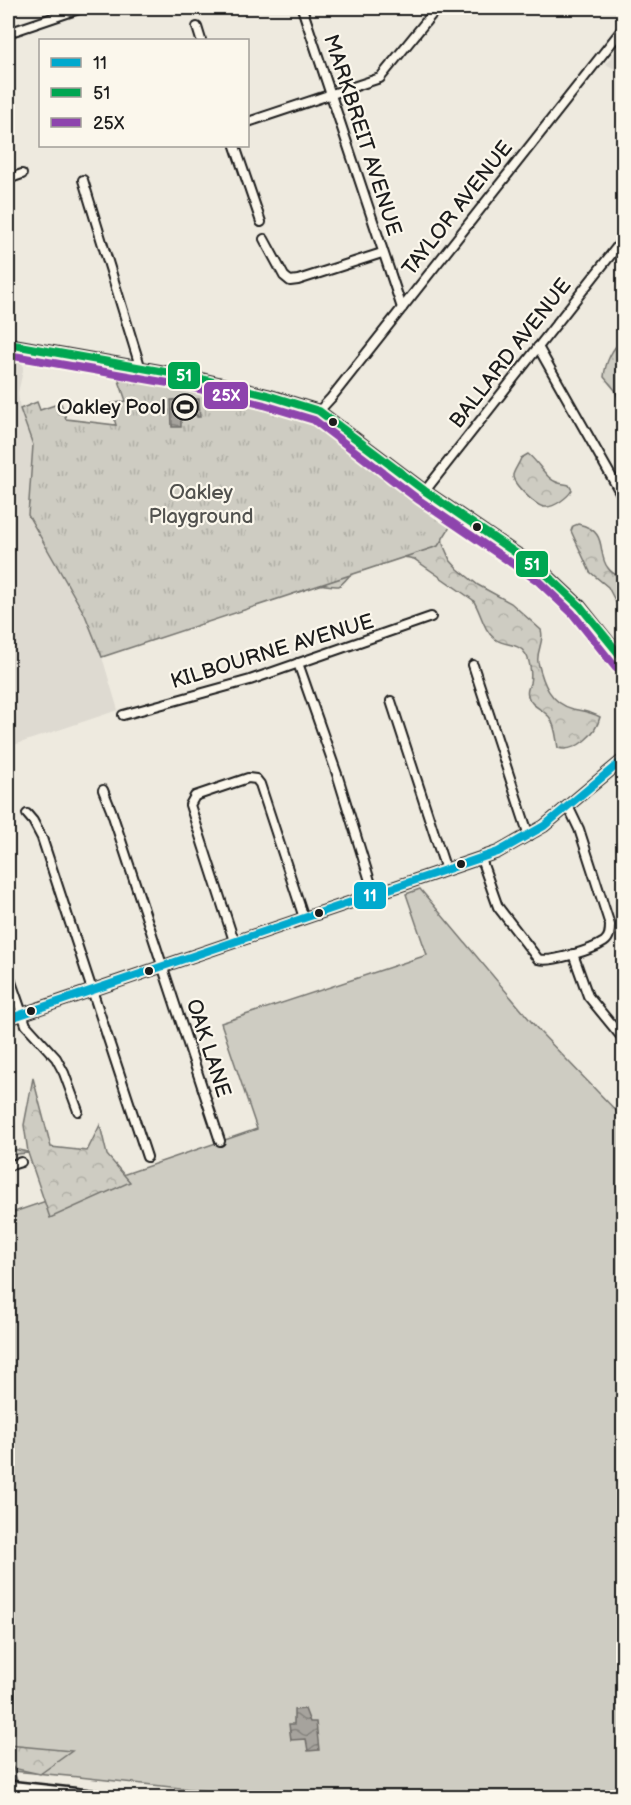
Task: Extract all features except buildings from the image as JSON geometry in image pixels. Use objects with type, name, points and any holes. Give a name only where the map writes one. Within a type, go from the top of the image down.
[{"type":"street","points":[[8,33],[63,10],[82,8]]},
{"type":"street","name":"MARKBREIT AVENUE","points":[[302,8],[402,308]]},
{"type":"street","points":[[249,122],[380,78],[437,8]]},
{"type":"street","points":[[197,27],[201,39]]},
{"type":"street","name":"TAYLOR AVENUE","points":[[319,411],[624,27]]},
{"type":"street","points":[[235,147],[261,222]]},
{"type":"street","points":[[8,179],[22,174]]},
{"type":"street","points":[[83,180],[140,366]]},
{"type":"street","name":"BALLARD AVENUE","points":[[425,491],[624,238]]},
{"type":"street","points":[[264,239],[284,276],[290,281],[382,253]]},
{"type":"street","points":[[8,344],[140,366],[267,395],[319,411],[425,491],[545,573],[596,624],[624,661]]},
{"type":"street","points":[[538,347],[624,499]]},
{"type":"street","name":"KILBOURNE AVENUE","points":[[123,714],[226,687],[431,617]]},
{"type":"street","points":[[298,663],[338,777],[374,894]]},
{"type":"street","points":[[473,665],[529,836]]},
{"type":"street","points":[[391,701],[446,870]]},
{"type":"street","points":[[8,1019],[508,848],[529,836],[624,759]]},
{"type":"street","points":[[234,941],[190,805],[195,796],[248,777],[256,779],[260,784],[304,918]]},
{"type":"street","name":"OAK LANE","points":[[103,790],[220,1141]]},
{"type":"street","points":[[481,859],[498,907],[535,956],[543,961],[573,954],[602,943],[607,938],[610,929],[579,829],[568,806]]},
{"type":"street","points":[[27,814],[38,829],[147,1157]]},
{"type":"street","points":[[573,954],[588,996],[624,1040]]},
{"type":"street","points":[[8,973],[26,1025],[60,1066],[78,1111]]},
{"type":"street","points":[[8,1166],[21,1161]]},
{"type":"street","points":[[8,1786],[75,1796],[116,1797]]},
{"type":"shaded area","points":[[623,41],[623,74],[606,64]]},
{"type":"shaded area","points":[[8,344],[22,346],[23,371],[18,393],[20,409],[33,445],[34,527],[85,615],[102,657],[118,710],[8,747]]},
{"type":"green space","points":[[623,340],[623,411],[615,390],[604,377],[610,356]]},
{"type":"green space","name":"Oakley Playground","points":[[115,369],[201,386],[305,413],[334,430],[455,519],[438,546],[102,657],[85,615],[28,515],[33,445],[20,409],[37,402],[40,410],[61,403],[66,419],[116,425],[110,404],[126,401]]},
{"type":"green space","points":[[528,454],[550,478],[569,485],[572,490],[560,502],[549,507],[541,506],[516,484],[513,475],[521,458]]},
{"type":"green space","points":[[332,506],[360,526],[384,534],[413,523],[428,513],[441,522],[443,544],[450,560],[458,569],[478,585],[511,603],[541,630],[538,662],[545,685],[553,697],[565,706],[600,717],[590,736],[572,748],[558,748],[552,721],[532,703],[528,696],[531,671],[526,655],[518,647],[495,639],[488,631],[473,600],[414,559],[373,557],[362,561],[339,586],[313,583],[296,585],[253,607],[225,611],[231,585],[228,523],[311,520]]},
{"type":"green space","points":[[578,524],[594,532],[598,537],[605,562],[611,571],[623,579],[623,616],[608,587],[590,572],[571,531],[573,526]]},
{"type":"green space","points":[[420,889],[540,1032],[623,1118],[623,1797],[273,1798],[13,1771],[8,1752],[8,1214],[257,1129],[221,1023],[427,955],[406,894]]},
{"type":"green space","points":[[33,1078],[51,1147],[87,1151],[100,1125],[107,1155],[130,1182],[50,1218],[28,1153],[8,1155],[8,1148],[28,1152],[24,1125]]},
{"type":"green space","points":[[8,1745],[72,1751],[40,1774],[8,1767]]},
{"type":"green space","points":[[8,1752],[22,1797],[8,1797]]},
{"type":"water","name":"Oakley Pool","points":[[199,399],[200,417],[181,415],[181,427],[172,427],[171,400]]},
{"type":"water","points":[[305,1709],[310,1722],[316,1722],[319,1750],[308,1751],[306,1739],[291,1740],[289,1724],[294,1724],[294,1710]]},
{"type":"transit line","name":"51","points":[[8,344],[193,377],[267,395],[319,411],[425,491],[545,573],[580,606],[624,660]]},
{"type":"transit line","name":"25X","points":[[8,355],[191,387],[314,420],[419,500],[538,581],[572,613],[616,668]]},
{"type":"transit line","name":"11","points":[[8,1019],[498,852],[544,826],[624,759]]},
{"type":"place","name":"Oakley Pool","points":[[185,407]]}]
